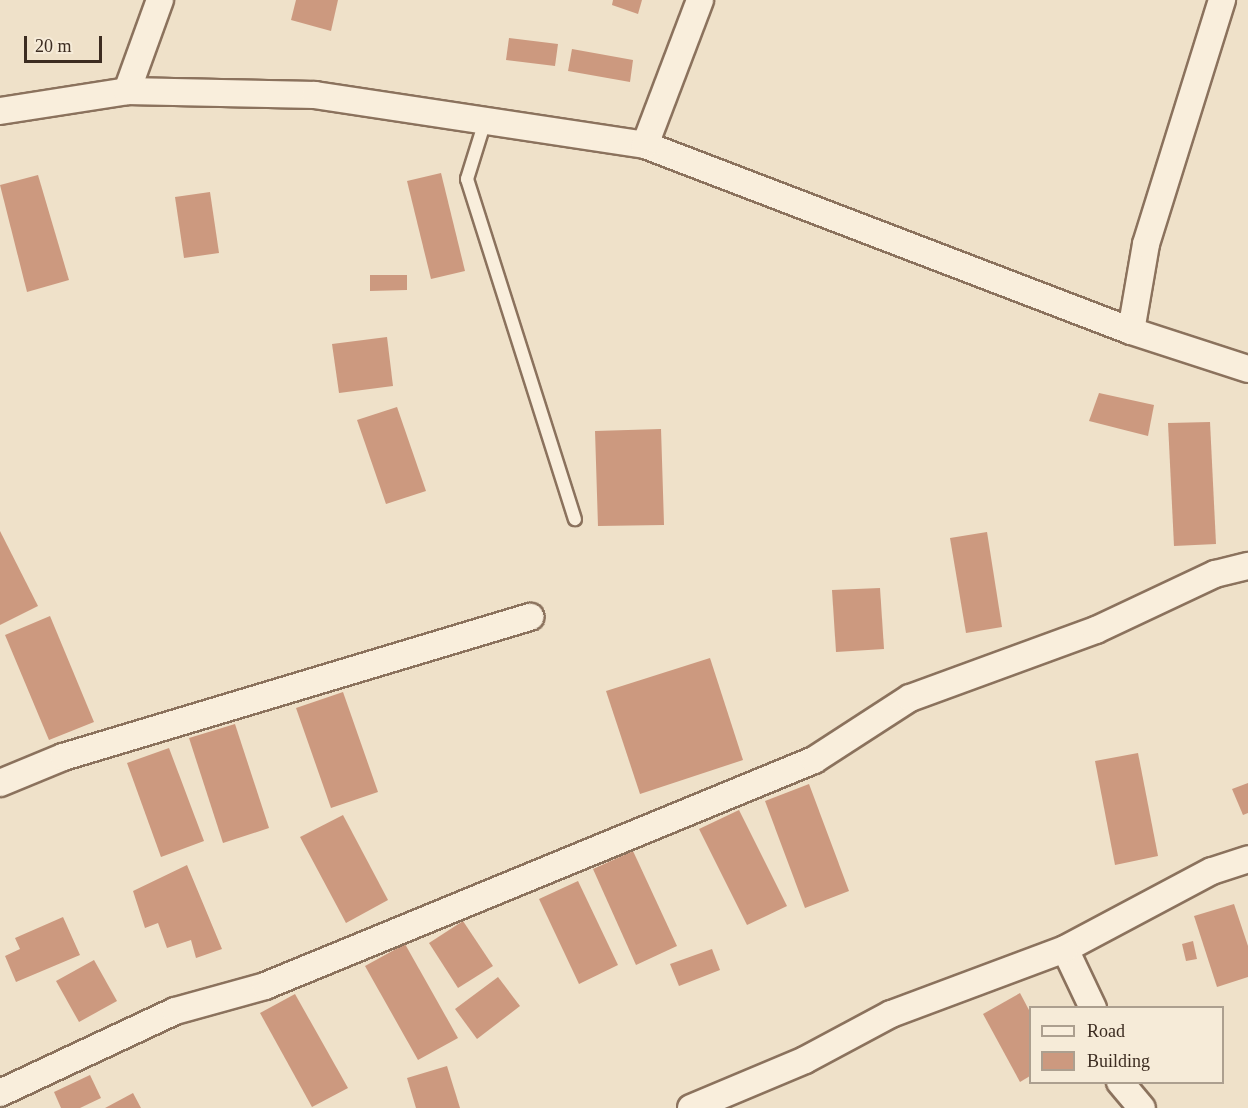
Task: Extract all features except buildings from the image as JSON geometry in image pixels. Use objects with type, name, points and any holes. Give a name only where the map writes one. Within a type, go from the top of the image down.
[{"type":"street","points":[[127,91],[160,0]]},
{"type":"street","points":[[645,145],[700,0]]},
{"type":"street","points":[[1131,331],[1146,244],[1222,0]]},
{"type":"street","points":[[0,111],[127,91],[315,95],[487,117],[645,145],[1131,331],[1248,369]]},
{"type":"street","points":[[0,1093],[175,1011],[265,986],[814,760],[910,698],[1096,630],[1215,574],[1248,566]]},
{"type":"street","points":[[0,783],[63,757],[531,617]]},
{"type":"street","points":[[691,1108],[805,1060],[891,1014],[1065,950],[1212,871],[1248,859]]},
{"type":"street","points":[[1065,950],[1092,1006]]},
{"type":"street","points":[[1121,1084],[1142,1108]]},
{"type":"lane","points":[[487,117],[467,179],[575,519]]}]
